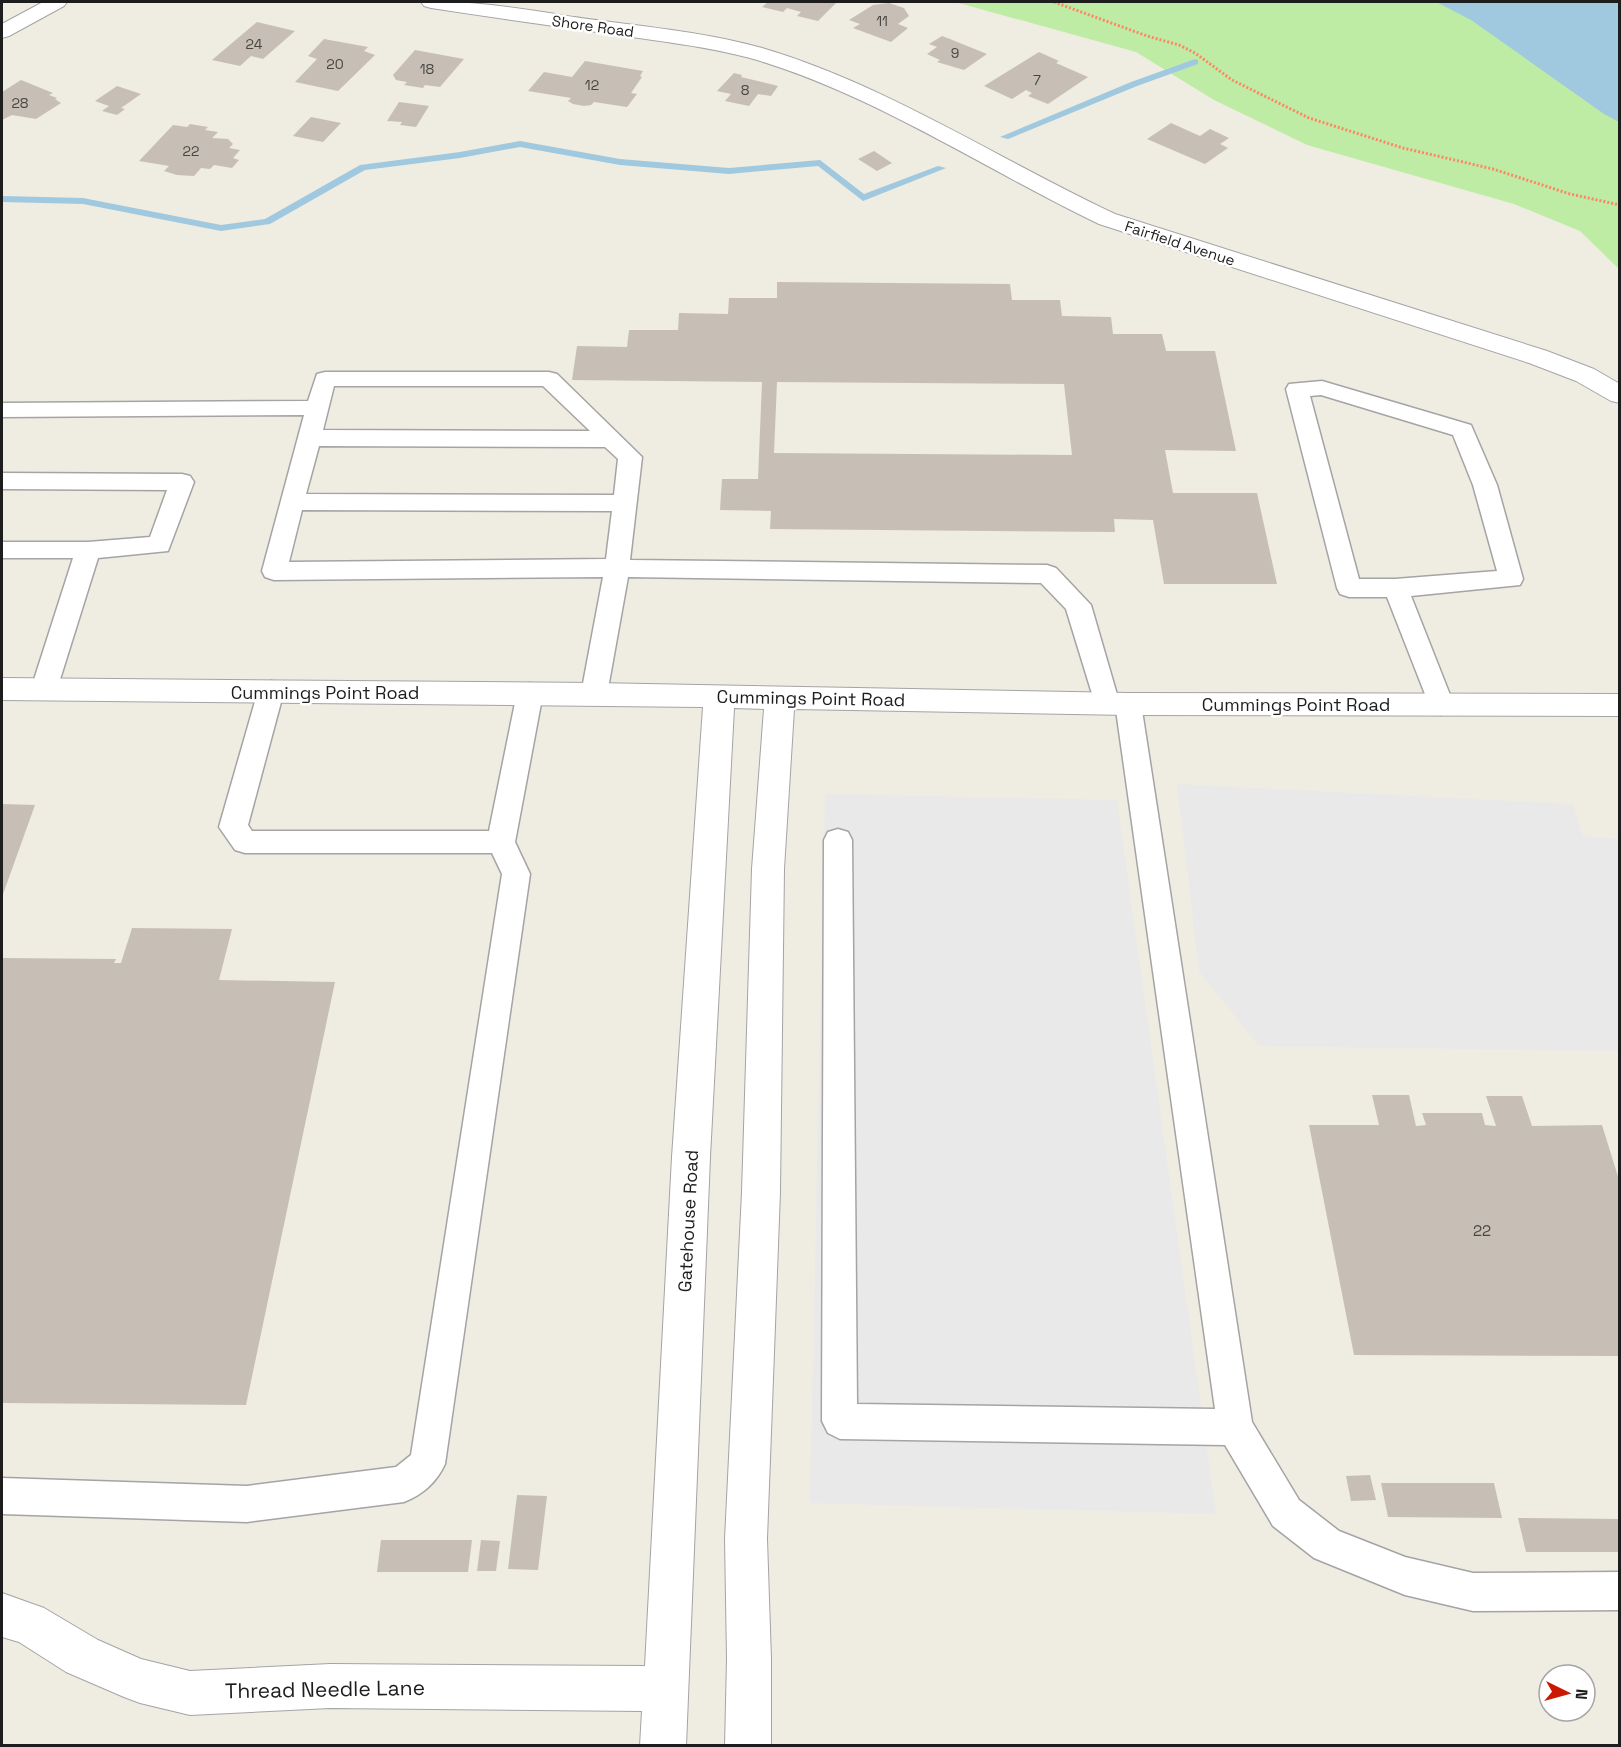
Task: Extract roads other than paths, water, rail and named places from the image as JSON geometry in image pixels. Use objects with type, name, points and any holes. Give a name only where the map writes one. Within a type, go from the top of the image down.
[{"type":"street","points":[[2,32],[57,2]]},
{"type":"street","name":"Shore Road","points":[[431,2],[693,40],[755,53]]},
{"type":"street","name":"Fairfield Avenue","points":[[755,53],[821,76],[894,109],[1046,190],[1107,219],[1538,357],[1585,375],[1620,395]]},
{"type":"street","name":"Cummings Point Road","points":[[2,689],[530,693],[1117,704],[1620,705]]},
{"type":"street","name":"Gatehouse Road","points":[[663,1746],[690,1157],[719,696]]},
{"type":"street","points":[[748,1746],[750,1659],[746,1539],[761,1192],[768,869],[780,697]]},
{"type":"street","name":"Thread Needle Lane","points":[[2,1615],[29,1623],[82,1656],[140,1681],[190,1693],[330,1686],[665,1689]]},
{"type":"lane","points":[[594,694],[617,568],[630,457],[549,379],[325,379],[274,571],[617,568],[1047,574],[1078,605],[1117,704],[1235,1427],[1286,1513],[1327,1545],[1405,1576],[1473,1592],[1620,1591]]},
{"type":"lane","points":[[1297,388],[1322,388],[1463,430],[1485,485],[1511,579],[1395,588],[1349,588],[1297,388]]},
{"type":"lane","points":[[2,410],[317,408]]},
{"type":"lane","points":[[310,438],[611,439]]},
{"type":"lane","points":[[2,481],[182,482],[159,545],[88,550],[2,550]]},
{"type":"lane","points":[[292,502],[625,503]]},
{"type":"lane","points":[[44,690],[88,550]]},
{"type":"lane","points":[[1395,588],[1409,618],[1441,705]]},
{"type":"lane","points":[[271,691],[232,827],[245,842],[501,842]]},
{"type":"lane","points":[[2,1496],[247,1504],[404,1484],[427,1464],[516,874],[501,842],[530,693]]},
{"type":"lane","points":[[838,840],[840,1421],[1235,1427]]},
{"type":"water","points":[[1436,2],[1619,2],[1619,122],[1604,114],[1471,20]]},
{"type":"waterway","points":[[1005,137],[1134,84],[1195,62]]},
{"type":"waterway","points":[[2,199],[83,201],[221,228],[267,222],[363,167],[460,155],[520,144],[620,162],[729,171],[820,163],[863,198],[941,168]]}]
